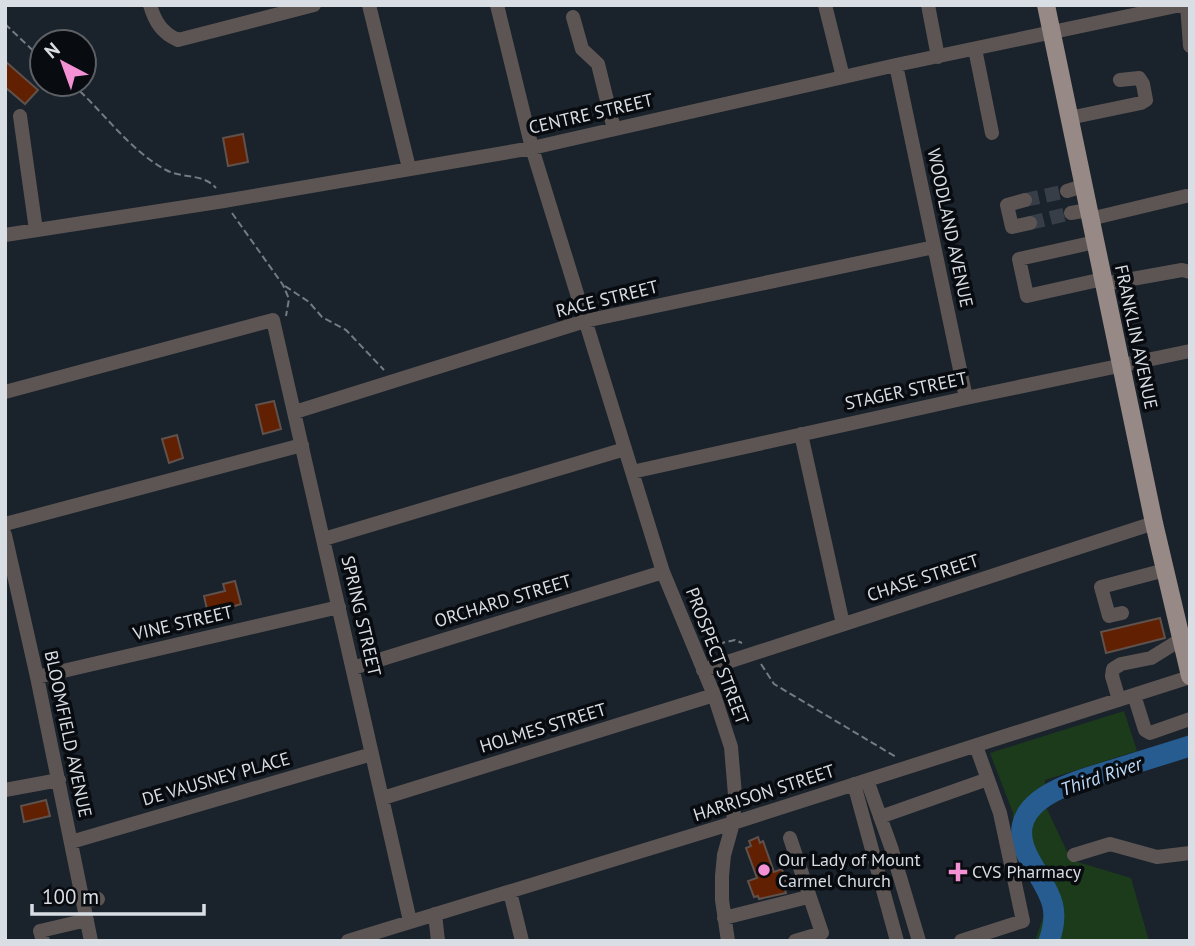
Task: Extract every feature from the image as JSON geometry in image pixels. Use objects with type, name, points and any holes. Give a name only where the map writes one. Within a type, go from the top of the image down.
[{"type":"main road","name":"FRANKLIN AVENUE","points":[[1046,5],[1069,118],[1075,188],[1095,242],[1154,523],[1190,677]]},
{"type":"street","points":[[150,5],[154,19],[166,35],[178,40],[314,5]]},
{"type":"street","points":[[369,5],[409,168]]},
{"type":"street","points":[[324,539],[625,449],[532,148],[497,5]]},
{"type":"street","points":[[825,5],[843,78]]},
{"type":"street","points":[[929,5],[938,57]]},
{"type":"street","name":"CENTRE STREET","points":[[5,235],[224,201],[532,148],[896,65],[1181,5]]},
{"type":"street","points":[[1188,5],[1190,46]]},
{"type":"street","points":[[573,17],[582,49],[598,64],[614,129]]},
{"type":"street","points":[[975,49],[992,133]]},
{"type":"street","name":"WOODLAND AVENUE","points":[[896,65],[966,398]]},
{"type":"street","points":[[1069,118],[1146,100],[1139,78],[1120,80]]},
{"type":"street","points":[[20,116],[36,230]]},
{"type":"street","points":[[1083,214],[1186,196]]},
{"type":"street","points":[[1025,200],[1007,205],[1012,227],[1030,223]]},
{"type":"street","points":[[1095,242],[1018,259],[1027,296],[1182,270],[1190,272]]},
{"type":"street","name":"RACE STREET","points":[[295,412],[585,321],[934,247]]},
{"type":"street","points":[[5,392],[280,320]]},
{"type":"street","name":"SPRING STREET","points":[[280,320],[302,445],[410,921]]},
{"type":"street","name":"STAGER STREET","points":[[632,472],[1190,351]]},
{"type":"street","points":[[801,434],[843,624]]},
{"type":"street","points":[[5,524],[302,445]]},
{"type":"street","name":"PROSPECT STREET","points":[[625,449],[663,572],[714,695],[731,747],[735,795],[733,823],[724,855],[722,876],[728,941]]},
{"type":"street","name":"CHASE STREET","points":[[703,670],[1154,523]]},
{"type":"street","name":"BLOOMFIELD AVENUE","points":[[5,535],[9,573],[37,677],[71,842],[90,900],[87,920],[91,941]]},
{"type":"street","points":[[1122,612],[1109,616],[1101,587],[1165,570]]},
{"type":"street","name":"ORCHARD STREET","points":[[353,668],[663,572]]},
{"type":"street","name":"VINE STREET","points":[[37,677],[338,607]]},
{"type":"street","points":[[1180,640],[1152,658],[1121,664],[1113,669],[1112,676],[1145,730],[1150,733],[1190,719]]},
{"type":"street","name":"HARRISON STREET","points":[[348,941],[733,823],[1190,677]]},
{"type":"street","name":"HOLMES STREET","points":[[383,798],[714,695]]},
{"type":"street","points":[[961,941],[1023,921],[1000,813],[976,746]]},
{"type":"street","name":"DE VAUSNEY PLACE","points":[[71,842],[372,754]]},
{"type":"street","points":[[880,817],[988,779]]},
{"type":"street","points":[[5,790],[59,780]]},
{"type":"street","points":[[861,782],[880,817],[891,847],[919,941]]},
{"type":"street","points":[[861,782],[897,941]]},
{"type":"street","points":[[790,838],[822,933],[794,941]]},
{"type":"street","points":[[1074,855],[1110,844],[1157,857],[1190,853]]},
{"type":"street","points":[[510,892],[522,941]]},
{"type":"street","points":[[724,918],[808,897]]},
{"type":"street","points":[[435,914],[438,941]]},
{"type":"street","points":[[43,941],[40,931],[87,920]]},
{"type":"path","points":[[5,24],[28,46]]},
{"type":"path","points":[[86,98],[149,159],[176,175],[206,178],[215,186],[283,285],[289,299],[280,320]]},
{"type":"path","points":[[283,285],[309,302],[322,317],[346,330],[375,363],[400,379]]},
{"type":"path","points":[[708,646],[736,640],[756,651],[760,663],[774,684],[912,766]]},
{"type":"green space","points":[[1124,711],[1137,751],[1045,780],[1047,809],[1071,860],[1131,878],[1149,941],[1035,941],[1047,906],[1012,850],[1013,813],[990,753]]},
{"type":"building","points":[[5,61],[28,81],[28,98],[31,98],[25,104],[5,87]]},
{"type":"building","points":[[243,134],[248,162],[228,166],[223,138]]},
{"type":"building","points":[[274,401],[281,429],[263,434],[256,405]]},
{"type":"building","points":[[177,435],[183,458],[169,463],[162,439]]},
{"type":"building","points":[[235,581],[241,604],[208,614],[204,596],[225,591],[223,584]]},
{"type":"building","points":[[1160,618],[1165,638],[1106,653],[1101,632]]},
{"type":"building","points":[[46,800],[50,816],[24,822],[21,806]]},
{"type":"building","name":"Our Lady of Mount Carmel Church","points":[[758,837],[760,843],[763,841],[774,872],[782,869],[787,886],[784,887],[786,893],[759,899],[758,896],[754,897],[748,881],[757,878],[746,848],[751,846],[749,841]]},
{"type":"waterway","name":"Third River","points":[[1049,941],[1054,918],[1051,899],[1022,841],[1023,824],[1030,810],[1043,798],[1077,781],[1190,746]]},
{"type":"tunnel","points":[[1025,200],[1067,191]]},
{"type":"tunnel","points":[[1030,223],[1071,213]]},
{"type":"place","name":"Our Lady of Mount Carmel Church","points":[[764,870]]},
{"type":"place","name":"CVS Pharmacy","points":[[958,872]]}]
